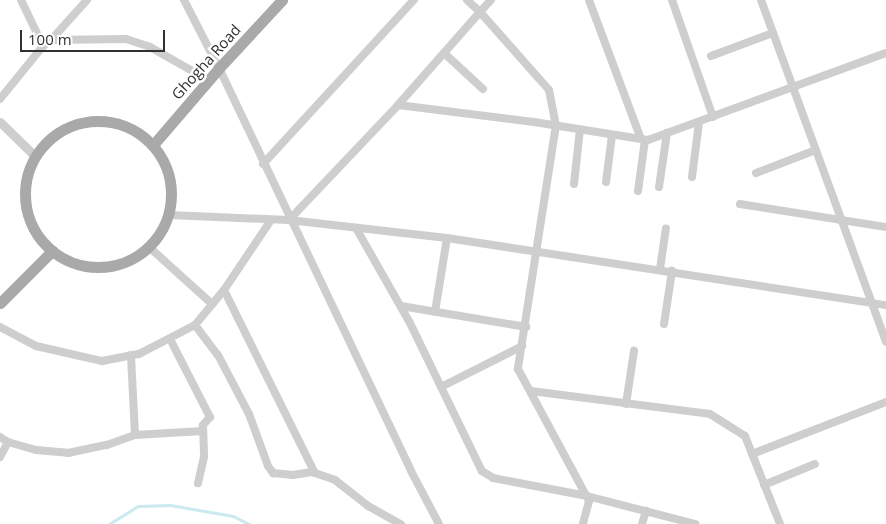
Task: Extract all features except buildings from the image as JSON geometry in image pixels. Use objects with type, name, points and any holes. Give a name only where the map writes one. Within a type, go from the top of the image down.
[{"type":"main road","name":"Ghogha Road","points":[[153,145],[208,80],[282,0]]},
{"type":"main road","points":[[91,121],[114,122],[136,131],[153,145],[166,166],[172,191],[169,215],[158,237],[141,254],[120,265],[96,268],[72,263],[52,251],[40,239],[31,224],[26,207],[25,189],[28,172],[35,156],[50,138],[69,126],[91,121]]},
{"type":"main road","points":[[0,303],[52,251]]},
{"type":"street","points":[[21,0],[43,46]]},
{"type":"street","points":[[0,99],[43,46],[51,40],[88,0]]},
{"type":"street","points":[[184,0],[219,68],[410,471],[439,524]]},
{"type":"street","points":[[263,164],[414,0]]},
{"type":"street","points":[[467,0],[480,12],[549,90],[556,126],[538,253],[518,369],[587,496],[589,501],[583,524]]},
{"type":"street","points":[[290,220],[398,105],[491,0]]},
{"type":"street","points":[[589,0],[643,140],[638,191]]},
{"type":"street","points":[[672,0],[713,117]]},
{"type":"street","points":[[761,0],[886,342]]},
{"type":"street","points":[[711,56],[773,33]]},
{"type":"street","points":[[51,40],[111,38],[132,40],[150,47],[208,80]]},
{"type":"street","points":[[444,53],[483,89]]},
{"type":"street","points":[[398,105],[580,129],[643,140],[667,134],[886,54]]},
{"type":"street","points":[[0,122],[35,156]]},
{"type":"street","points":[[692,177],[699,122]]},
{"type":"street","points":[[574,184],[580,129]]},
{"type":"street","points":[[659,187],[667,134]]},
{"type":"street","points":[[606,182],[612,135]]},
{"type":"street","points":[[756,173],[816,150]]},
{"type":"street","points":[[740,204],[886,227]]},
{"type":"street","points":[[169,215],[290,220],[447,238],[886,305]]},
{"type":"street","points":[[0,327],[36,346],[102,361],[131,355],[195,325],[224,290],[271,220]]},
{"type":"street","points":[[356,228],[401,306],[479,466],[487,475],[587,496],[695,524]]},
{"type":"street","points":[[660,270],[666,228]]},
{"type":"street","points":[[435,312],[447,238]]},
{"type":"street","points":[[149,247],[212,304]]},
{"type":"street","points":[[664,324],[672,271]]},
{"type":"street","points":[[224,290],[315,473]]},
{"type":"street","points":[[401,306],[526,327]]},
{"type":"street","points":[[195,325],[218,355],[249,414],[268,466],[273,472],[293,475],[315,473],[335,480],[368,506],[401,524]]},
{"type":"street","points":[[170,338],[210,417],[203,425],[204,457],[198,483]]},
{"type":"street","points":[[441,387],[522,346]]},
{"type":"street","points":[[626,404],[634,351]]},
{"type":"street","points":[[131,355],[135,435]]},
{"type":"street","points":[[531,391],[710,414],[744,436],[780,524]]},
{"type":"street","points":[[752,454],[886,402]]},
{"type":"street","points":[[0,437],[8,442],[36,450],[68,453],[107,445],[135,435],[203,431]]},
{"type":"street","points":[[0,457],[8,442]]},
{"type":"street","points":[[764,485],[815,464]]},
{"type":"street","points":[[642,524],[646,511]]},
{"type":"waterway","points":[[109,524],[138,506],[170,505],[233,516],[249,524]]}]
